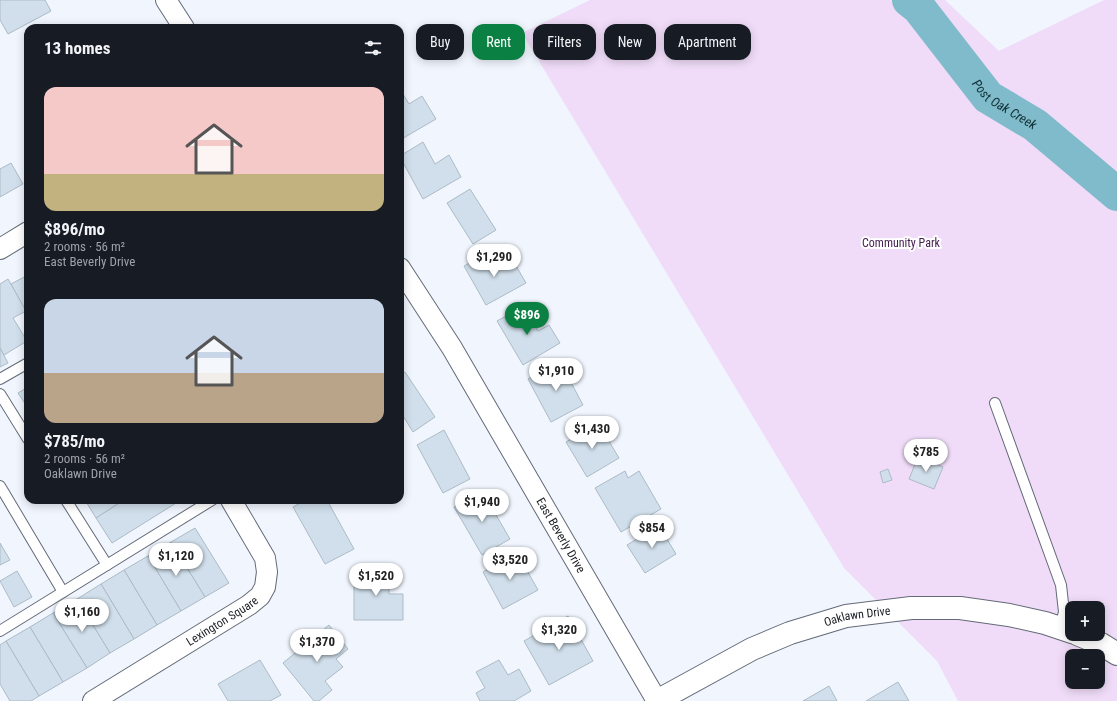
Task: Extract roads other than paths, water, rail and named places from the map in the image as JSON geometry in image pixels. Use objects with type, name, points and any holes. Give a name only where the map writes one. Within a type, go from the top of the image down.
[{"type":"street","points":[[166,0],[181,24]]},
{"type":"street","points":[[0,249],[24,234]]},
{"type":"street","name":"East Beverly Drive","points":[[404,274],[452,348],[657,701]]},
{"type":"street","name":"Lexington Square","points":[[93,701],[250,605],[260,596],[265,587],[268,572],[265,558],[233,504]]},
{"type":"street","name":"Oaklawn Drive","points":[[657,701],[752,649],[790,633],[846,616],[911,608],[960,608],[1009,615],[1065,630]]},
{"type":"street","name":"Oaklawn Drive","points":[[1094,641],[1117,654]]},
{"type":"lane","points":[[0,379],[24,365]]},
{"type":"lane","points":[[0,394],[24,433]]},
{"type":"lane","points":[[995,402],[1061,585],[1065,616]]},
{"type":"lane","points":[[0,486],[63,592]]},
{"type":"lane","points":[[69,504],[107,565]]},
{"type":"lane","points":[[0,631],[206,504]]},
{"type":"waterway","name":"Post Oak Creek","points":[[909,0],[919,8],[988,97],[1035,125],[1117,194]]},
{"type":"park label","name":"Community Park","points":[[901,243]]}]
